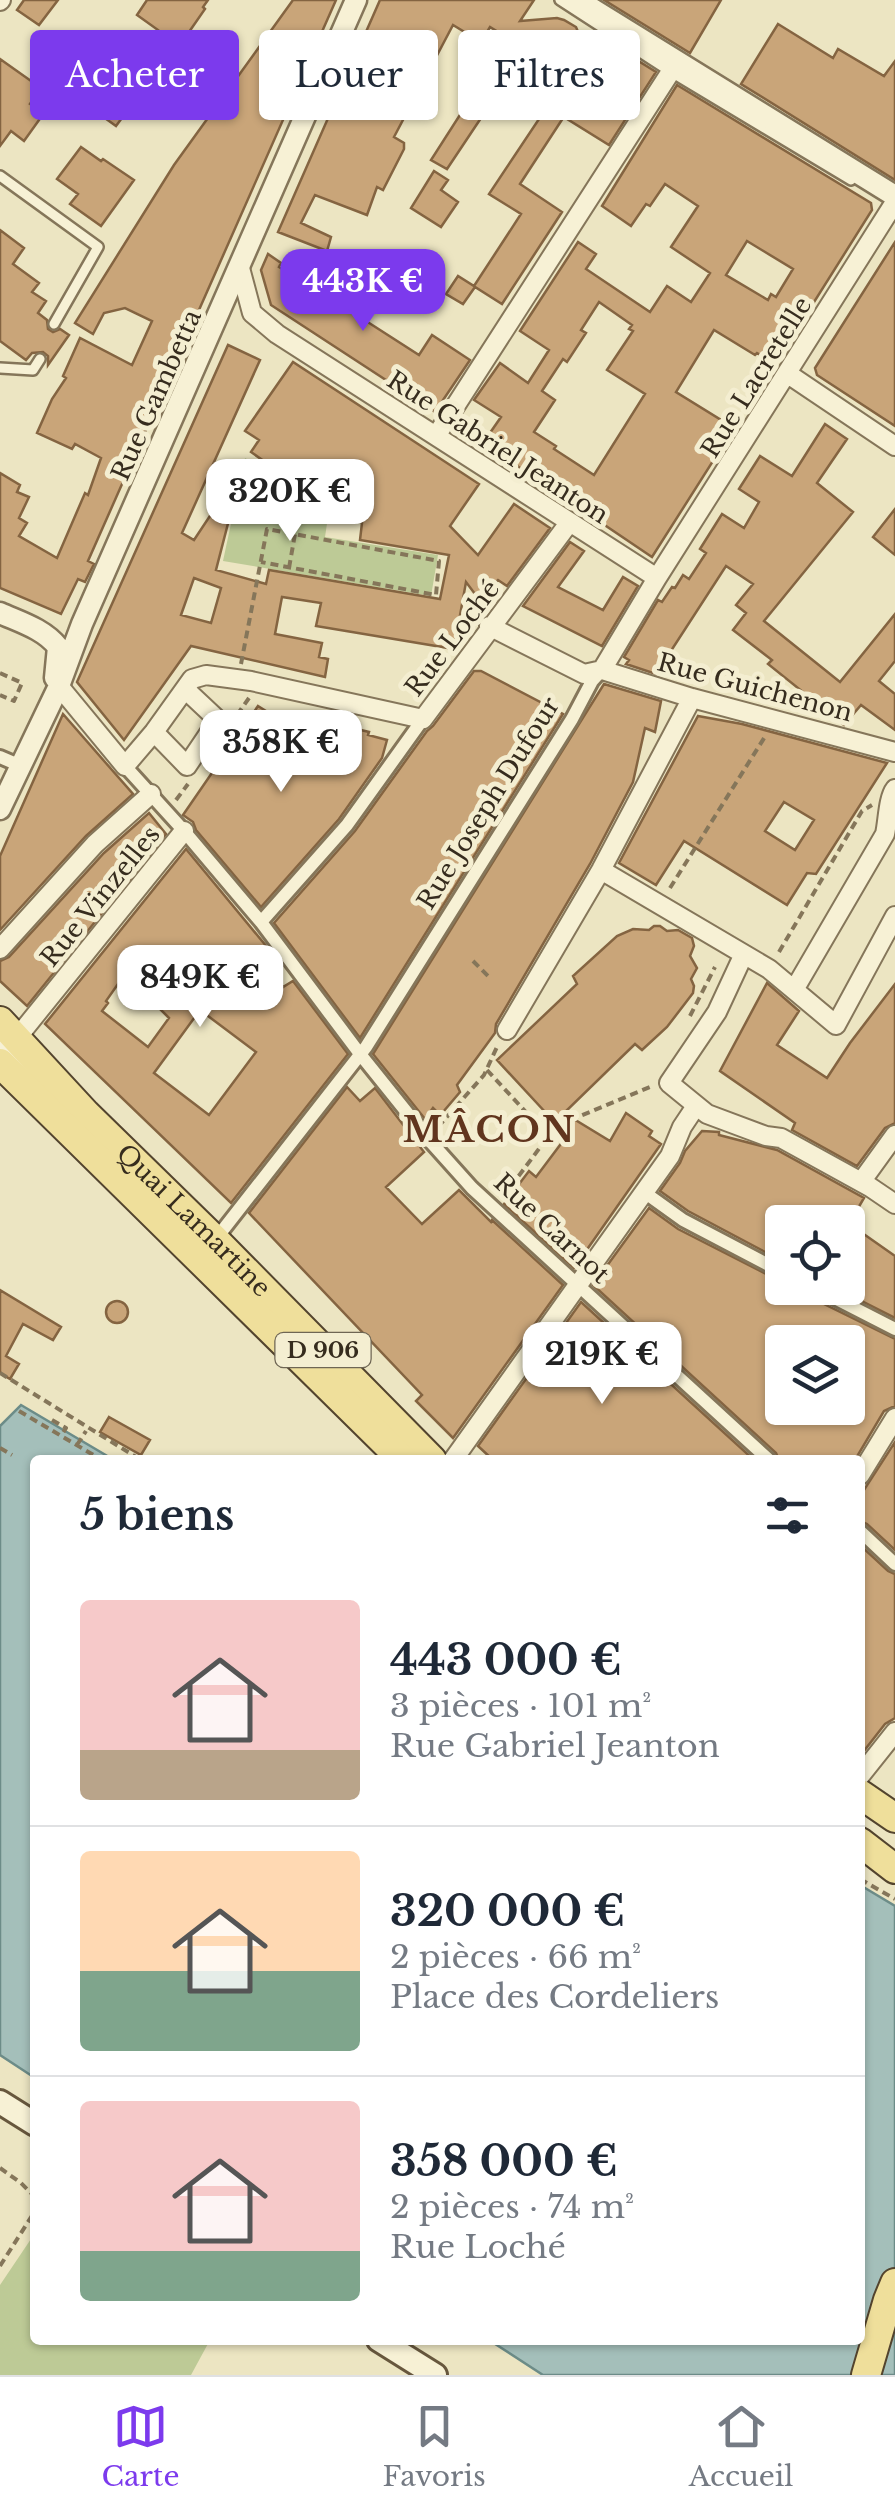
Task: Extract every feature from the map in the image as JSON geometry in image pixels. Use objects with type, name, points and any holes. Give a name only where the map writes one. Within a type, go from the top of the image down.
[{"type":"main road","name":"Quai Lamartine","points":[[5,1034],[427,1455]]},
{"type":"main road","name":"Quai Lamartine","points":[[0,1063],[397,1455]]},
{"type":"main road","points":[[865,1797],[895,1818]]},
{"type":"main road","points":[[865,1826],[895,1848]]},
{"type":"main road","points":[[865,1846],[895,1869]]},
{"type":"main road","points":[[0,2102],[30,2121]]},
{"type":"main road","points":[[866,2375],[895,2283]]},
{"type":"main road","points":[[387,2345],[435,2375]]},
{"type":"street","name":"Rue Gambetta","points":[[0,809],[57,691],[82,624],[356,0]]},
{"type":"street","points":[[578,0],[630,25],[674,67],[894,202]]},
{"type":"street","points":[[436,436],[674,67]]},
{"type":"street","name":"Rue Lacretelle","points":[[657,578],[894,202]]},
{"type":"street","name":"Rue Gabriel Jeanton","points":[[240,268],[252,312],[278,334],[657,578]]},
{"type":"street","points":[[788,374],[895,446]]},
{"type":"street","name":"Rue Loché","points":[[262,922],[348,825],[569,523]]},
{"type":"street","name":"Rue Joseph Dufour","points":[[215,1240],[360,1054],[657,578]]},
{"type":"street","points":[[0,612],[40,631],[58,647],[57,691]]},
{"type":"street","points":[[40,631],[56,633],[82,624]]},
{"type":"street","name":"Rue Guichenon","points":[[490,627],[584,674],[602,670],[895,752]]},
{"type":"street","points":[[125,766],[192,679],[206,674],[245,679],[423,720]]},
{"type":"street","points":[[154,732],[187,766],[218,720],[185,689]]},
{"type":"street","name":"Rue Carnot","points":[[57,691],[262,922],[360,1054],[472,1188],[763,1455]]},
{"type":"street","points":[[507,1030],[601,870],[692,698]]},
{"type":"street","points":[[0,757],[21,766]]},
{"type":"street","points":[[794,990],[890,838],[893,792]]},
{"type":"street","points":[[0,949],[95,844],[151,794]]},
{"type":"street","name":"Rue Vinzelles","points":[[5,1034],[184,831]]},
{"type":"street","points":[[601,870],[768,969],[836,1025],[895,916]]},
{"type":"street","points":[[735,950],[718,1012],[669,1083],[707,1114],[780,1138],[895,1204]]},
{"type":"street","points":[[456,1455],[670,1156],[696,1106]]},
{"type":"street","points":[[861,1182],[895,1134]]},
{"type":"street","points":[[644,1192],[682,1220],[765,1263]]},
{"type":"street","points":[[847,1305],[895,1330]]},
{"type":"street","points":[[865,1467],[895,1418]]},
{"type":"street","points":[[865,1536],[895,1564]]},
{"type":"street","points":[[865,1770],[895,1732]]},
{"type":"lane","points":[[560,0],[674,67]]},
{"type":"lane","points":[[0,176],[98,247],[54,324]]},
{"type":"lane","points":[[0,368],[33,370],[40,359]]},
{"type":"path","points":[[245,679],[261,562],[268,530],[439,561],[436,595],[261,562]]},
{"type":"path","points":[[289,568],[295,534]]},
{"type":"path","points":[[0,673],[22,683],[14,701],[0,695]]},
{"type":"path","points":[[660,906],[776,718]]},
{"type":"path","points":[[768,969],[862,811],[893,792]]},
{"type":"path","points":[[690,1014],[735,950]]},
{"type":"path","points":[[473,961],[488,976]]},
{"type":"path","points":[[428,1138],[484,1075],[494,1053]]},
{"type":"path","points":[[486,1070],[548,1136]]},
{"type":"path","points":[[494,1208],[556,1126],[660,1083],[669,1083]]},
{"type":"path","points":[[0,1373],[133,1455]]},
{"type":"path","points":[[19,1411],[93,1455]]},
{"type":"path","points":[[52,1420],[66,1428],[61,1436]]},
{"type":"path","points":[[77,1446],[86,1431]]},
{"type":"path","points":[[0,1448],[12,1454]]},
{"type":"path","points":[[865,1882],[895,1900]]},
{"type":"path","points":[[0,2168],[30,2192]]},
{"type":"path","points":[[0,2266],[30,2220]]},
{"type":"green space","points":[[245,458],[281,477],[278,501],[329,510],[325,537],[438,555],[431,596],[223,561]]},
{"type":"green space","points":[[30,2240],[30,2345],[207,2345],[191,2375],[0,2375],[0,2285]]},
{"type":"water","points":[[21,1405],[106,1455],[30,1455],[30,2075],[0,2055],[0,1426]]},
{"type":"water","points":[[865,1888],[895,1906],[895,2375],[543,2375],[497,2345],[865,2345]]},
{"type":"building","points":[[24,0],[58,0],[39,25],[17,10]]},
{"type":"building","points":[[147,0],[208,0],[190,30],[158,30],[137,15]]},
{"type":"building","points":[[293,0],[336,0],[323,30],[271,30]]},
{"type":"building","points":[[380,0],[534,0],[520,21],[557,18],[577,30],[461,30],[453,25],[438,53],[438,30],[367,30]]},
{"type":"building","points":[[604,0],[721,0],[690,53]]},
{"type":"building","points":[[778,24],[833,58],[838,49],[884,76],[895,61],[895,180],[741,84]]},
{"type":"building","points":[[259,47],[259,120],[283,120],[88,561],[94,564],[85,582],[78,579],[61,614],[0,588],[0,473],[20,485],[17,492],[29,497],[19,518],[27,523],[19,536],[57,558],[85,493],[88,495],[101,458],[75,444],[72,449],[37,433],[66,378],[63,376],[80,338],[132,365],[152,321],[125,308],[104,313],[93,334],[75,323],[206,120],[239,120],[239,75]]},
{"type":"building","points":[[0,59],[30,80],[30,120],[39,120],[24,141],[11,131],[0,146]]},
{"type":"building","points":[[640,62],[656,72],[640,97]]},
{"type":"building","points":[[677,85],[871,203],[872,210],[775,364],[714,330],[676,392],[734,428],[652,557],[483,443],[501,417],[474,400],[500,363],[528,383],[549,350],[520,331],[578,242],[596,254],[586,269],[650,312],[667,286],[691,302],[710,273],[671,247],[698,206],[665,184],[631,226],[602,206]],"holes":[[[747,241],[793,269],[776,297],[771,294],[768,300],[726,275]],[[599,302],[632,325],[629,329],[633,331],[607,370],[645,394],[594,475],[534,432],[555,400],[542,391],[586,333],[581,330]]]},
{"type":"building","points":[[458,118],[480,120],[447,169],[431,160]]},
{"type":"building","points":[[327,120],[403,120],[394,137],[404,143],[404,149],[383,190],[377,187],[367,215],[315,195],[301,223],[331,237],[327,251],[278,232]]},
{"type":"building","points":[[538,120],[562,120],[520,184],[562,212],[502,304],[475,287],[463,304],[446,294],[458,276],[474,286],[521,214],[489,194]]},
{"type":"building","points":[[569,120],[625,120],[609,145]]},
{"type":"building","points":[[81,147],[134,180],[101,226],[70,204],[78,194],[57,179]]},
{"type":"building","points":[[434,171],[448,180],[441,190],[458,202],[441,227],[411,208]]},
{"type":"building","points":[[0,230],[24,248],[13,264],[39,283],[32,292],[46,301],[38,313],[47,320],[48,329],[60,329],[69,335],[48,365],[48,356],[43,352],[32,353],[26,360],[0,341]]},
{"type":"building","points":[[895,242],[895,426],[817,375],[815,368]]},
{"type":"building","points":[[333,252],[347,259],[324,294],[419,355],[432,335],[470,360],[435,412],[271,305],[261,270],[268,254],[281,263],[279,267],[305,282]]},
{"type":"building","points":[[228,345],[260,360],[182,533],[194,540],[241,473],[216,570],[266,584],[269,570],[440,599],[449,555],[360,540],[362,523],[325,499],[283,493],[285,476],[251,452],[259,440],[245,431],[293,362],[479,484],[450,526],[478,555],[514,504],[550,528],[507,586],[498,580],[478,598],[466,582],[454,649],[316,626],[321,603],[282,597],[275,634],[322,643],[319,657],[328,659],[325,677],[191,646],[124,740],[77,682]],"holes":[[[194,578],[221,588],[211,623],[181,615]]]},
{"type":"building","points":[[825,424],[847,439],[817,483],[853,512],[764,621],[840,682],[895,614],[895,661],[879,681],[895,694],[895,730],[861,705],[844,725],[768,664],[772,660],[733,630],[746,613],[736,605],[753,584],[726,566],[656,674],[626,664],[629,660],[624,657],[658,600],[662,602],[683,575],[689,579],[706,553],[700,549],[722,514],[744,528],[759,502],[739,489],[760,456],[792,476]]},
{"type":"building","points":[[895,509],[895,555],[873,537]]},
{"type":"building","points":[[570,542],[584,551],[558,587],[603,610],[623,577],[638,586],[602,646],[523,606]]},
{"type":"building","points":[[474,671],[481,671],[563,714],[360,1038],[274,923],[355,831]]},
{"type":"building","points":[[604,684],[661,701],[655,732],[645,728],[633,782],[496,1024],[495,1033],[457,1085],[460,1092],[443,1112],[439,1114],[433,1108],[425,1119],[373,1054]]},
{"type":"building","points":[[258,706],[282,721],[299,715],[387,740],[382,758],[339,819],[261,907],[193,822],[183,815]]},
{"type":"building","points":[[63,714],[133,794],[86,836],[0,930],[0,856]]},
{"type":"building","points":[[698,716],[887,763],[816,874],[807,873],[787,905],[684,841],[656,885],[619,863]],"holes":[[[784,802],[814,820],[795,850],[765,831]]]},
{"type":"building","points":[[149,813],[166,834],[27,1006],[0,981],[0,961],[9,957],[104,853]]},
{"type":"building","points":[[186,849],[267,947],[258,956],[283,987],[293,981],[348,1054],[231,1203],[45,1024]],"holes":[[[125,974],[169,1018],[148,1047],[102,1011]],[[200,1010],[256,1052],[209,1115],[154,1073]]]},
{"type":"building","points":[[654,926],[678,930],[692,938],[690,956],[697,968],[691,979],[693,993],[667,1027],[642,1050],[635,1044],[564,1113],[610,1141],[626,1113],[652,1131],[649,1136],[661,1144],[574,1268],[504,1204],[529,1171],[536,1177],[569,1133],[497,1060],[577,984],[573,976],[617,936]]},
{"type":"building","points":[[767,983],[799,1011],[777,1045],[827,1078],[895,984],[895,1123],[885,1128],[857,1166],[792,1130],[795,1123],[720,1071]]},
{"type":"building","points":[[347,1087],[360,1101],[375,1088],[424,1152],[386,1187],[422,1224],[459,1190],[563,1285],[453,1438],[416,1401],[422,1395],[249,1213]]},
{"type":"building","points":[[702,1131],[719,1132],[777,1150],[864,1198],[860,1205],[765,1205],[765,1252],[688,1211],[660,1191]]},
{"type":"building","points":[[649,1208],[678,1229],[765,1273],[765,1305],[826,1305],[895,1339],[895,1406],[884,1411],[858,1455],[777,1455],[593,1285]]},
{"type":"building","points":[[865,1235],[895,1256],[895,1318],[865,1303]]},
{"type":"building","points":[[0,1290],[61,1327],[53,1340],[23,1324],[6,1356],[19,1364],[10,1379],[0,1373]]},
{"type":"building","points":[[113,1301],[121,1301],[128,1312],[121,1323],[113,1323],[106,1316],[106,1308]]},
{"type":"building","points":[[581,1302],[749,1455],[488,1455],[478,1446]]},
{"type":"building","points":[[109,1417],[150,1440],[141,1455],[100,1432]]},
{"type":"building","points":[[895,1442],[895,1550],[865,1523],[865,1488]]},
{"type":"building","points":[[865,1550],[895,1574],[895,1718],[885,1724],[865,1750]]},
{"type":"district","name":"MÂCON","points":[[490,1130]]}]
